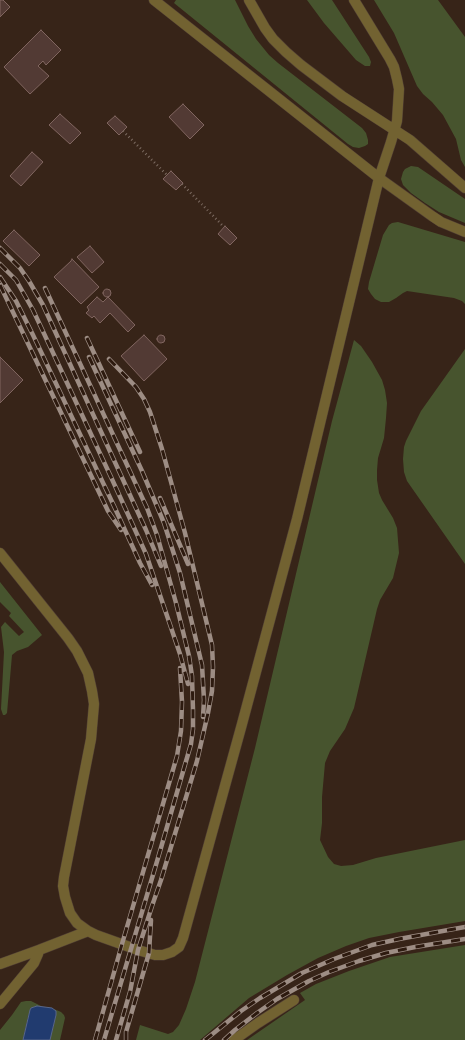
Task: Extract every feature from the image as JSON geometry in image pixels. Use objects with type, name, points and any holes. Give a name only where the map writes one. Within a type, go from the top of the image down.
[{"type":"lane","points":[[154,0],[379,178],[432,216],[447,225],[465,232]]},
{"type":"lane","points":[[249,0],[265,28],[273,39],[286,52],[342,96],[410,140],[465,188]]},
{"type":"lane","points":[[0,553],[68,638],[88,673],[94,704],[91,738],[64,877],[65,897],[70,913],[77,923],[88,931],[155,955],[163,955],[172,952],[179,947],[183,938],[242,724],[297,519],[379,178],[392,142],[397,121],[399,89],[394,67],[354,0]]},
{"type":"lane","points":[[0,964],[88,931]]},
{"type":"lane","points":[[0,1004],[34,963],[39,950]]},
{"type":"lane","points":[[234,1040],[294,1000]]},
{"type":"path","points":[[123,132],[167,176]]},
{"type":"path","points":[[182,184],[224,227]]},
{"type":"green space","points":[[176,0],[235,0],[256,39],[269,55],[362,128],[366,133],[368,144],[359,148],[348,144],[174,3]]},
{"type":"green space","points":[[307,0],[332,0],[369,57],[371,62],[370,66],[365,66],[356,60],[324,23]]},
{"type":"green space","points":[[374,0],[438,0],[465,37],[465,167],[461,160],[456,139],[443,115],[417,86],[394,33]]},
{"type":"green space","points":[[411,166],[418,167],[465,199],[465,223],[439,212],[411,193],[403,185],[401,179],[403,172]]},
{"type":"green space","points":[[398,222],[465,242],[465,304],[454,298],[407,291],[389,302],[381,302],[375,299],[368,289],[383,235],[389,225]]},
{"type":"green space","points":[[354,340],[361,346],[372,362],[382,380],[385,390],[387,403],[386,418],[384,438],[378,458],[377,480],[379,493],[397,528],[399,553],[393,578],[380,600],[377,609],[354,708],[345,729],[330,751],[325,763],[320,840],[328,857],[334,864],[341,866],[353,865],[376,858],[465,840],[465,921],[369,938],[318,958],[249,998],[200,1040],[136,1040],[140,1025],[168,1034],[173,1032],[179,1025],[195,982],[255,748],[332,421]]},
{"type":"green space","points":[[465,349],[465,564],[407,481],[404,472],[403,459],[406,441],[421,411]]},
{"type":"green space","points":[[0,582],[42,635],[28,647],[17,651],[12,655],[7,713],[5,715],[3,715],[1,709],[4,652],[1,627],[5,622],[19,636],[24,632],[9,616],[11,613],[0,602]]},
{"type":"green space","points":[[465,945],[465,1040],[247,1040],[305,1000],[300,993],[316,984],[390,957]]},
{"type":"green space","points":[[31,1001],[41,1006],[31,1008],[23,1040],[0,1040],[0,1030],[21,1002]]},
{"type":"green space","points":[[54,1009],[61,1012],[65,1018],[60,1040],[50,1040],[56,1015]]},
{"type":"water","points":[[37,1006],[52,1008],[56,1011],[50,1040],[23,1040],[30,1010],[31,1008]]},
{"type":"building","points":[[0,0],[3,0],[10,7],[0,17]]},
{"type":"building","points":[[41,30],[61,50],[46,65],[43,61],[38,66],[49,76],[30,94],[4,67]]},
{"type":"building","points":[[183,104],[204,125],[190,139],[169,117]]},
{"type":"building","points":[[60,114],[81,133],[70,144],[49,125]]},
{"type":"building","points":[[115,116],[127,127],[119,135],[107,123]]},
{"type":"building","points":[[32,152],[43,162],[21,186],[10,176]]},
{"type":"building","points":[[171,171],[183,183],[176,190],[163,179]]},
{"type":"building","points":[[225,226],[237,238],[230,245],[218,234]]},
{"type":"building","points":[[14,230],[40,255],[29,266],[3,241]]},
{"type":"building","points":[[90,246],[104,262],[92,273],[77,257]]},
{"type":"building","points":[[72,259],[99,287],[81,304],[54,277]]},
{"type":"building","points":[[105,289],[109,289],[111,293],[109,297],[105,297],[103,295],[103,291]]},
{"type":"building","points":[[97,297],[103,302],[108,297],[135,325],[128,332],[110,313],[100,323],[94,316],[92,318],[86,313],[89,310],[87,307]]},
{"type":"building","points":[[144,335],[167,359],[144,381],[121,356]]},
{"type":"building","points":[[159,335],[163,335],[165,339],[163,343],[159,343],[157,341],[157,337]]},
{"type":"building","points":[[0,357],[23,380],[0,403]]},
{"type":"railway","points":[[0,248],[20,268],[43,305],[161,566]]},
{"type":"railway","points":[[0,264],[16,280],[33,310],[146,554],[180,654],[188,684]]},
{"type":"railway","points":[[0,277],[16,301],[33,335],[140,563],[152,585]]},
{"type":"railway","points":[[0,285],[108,511],[121,530]]},
{"type":"railway","points":[[45,288],[147,508],[157,535],[176,603],[189,656],[192,676],[193,729],[191,744],[104,1040]]},
{"type":"railway","points":[[87,338],[140,452]]},
{"type":"railway","points":[[89,357],[142,471],[164,523],[180,573],[202,665],[204,700],[203,717]]},
{"type":"railway","points":[[109,359],[136,387],[150,412],[162,449],[185,533],[212,645],[213,667],[212,691],[197,761],[138,950],[130,992],[116,1040]]},
{"type":"railway","points":[[160,498],[188,564]]},
{"type":"railway","points":[[95,1040],[177,756],[181,731],[182,702],[180,668]]},
{"type":"railway","points":[[126,1040],[126,1032],[149,953],[151,920]]},
{"type":"railway","points":[[205,1040],[260,998],[302,973],[334,959],[372,945],[465,927]]},
{"type":"railway","points":[[224,1040],[277,999],[309,981],[329,972],[386,953],[465,939]]}]
